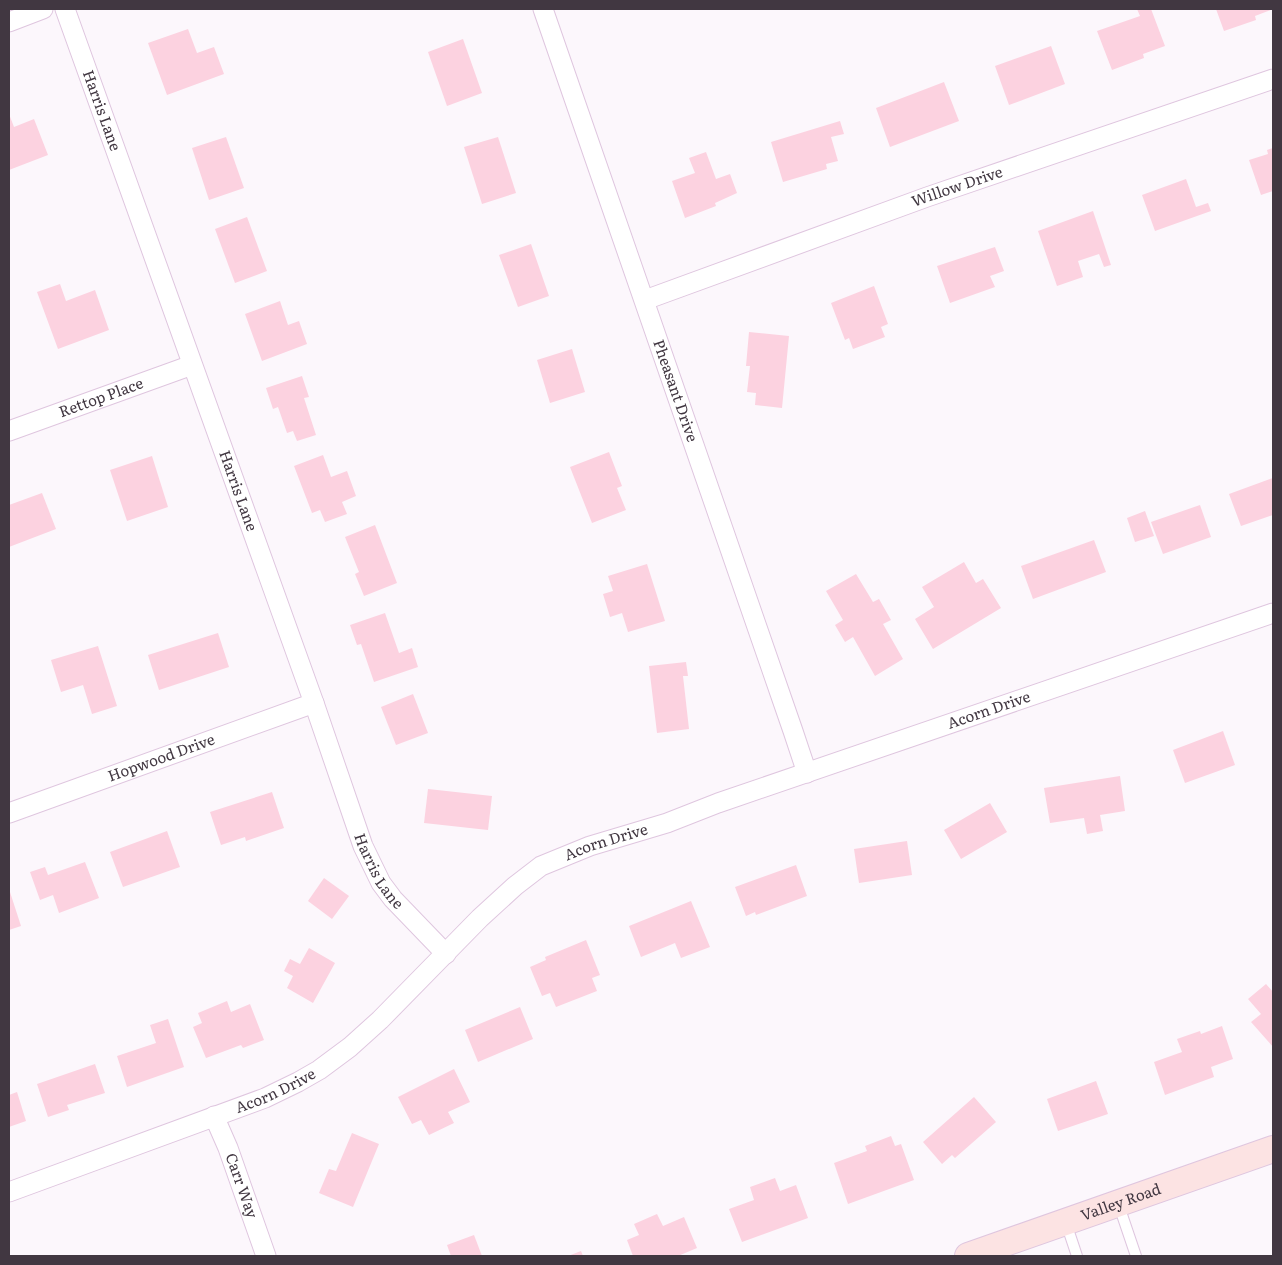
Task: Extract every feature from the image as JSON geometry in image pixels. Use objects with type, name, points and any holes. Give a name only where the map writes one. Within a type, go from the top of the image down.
[{"type":"street","points":[[9,22],[43,9]]},
{"type":"street","name":"Harris Lane","points":[[65,9],[314,703],[363,846],[381,883],[393,899],[446,954]]},
{"type":"street","name":"Pheasant Drive","points":[[543,9],[794,731],[807,774]]},
{"type":"street","name":"Willow Drive","points":[[645,300],[936,194],[1273,79]]},
{"type":"street","name":"Rettop Place","points":[[9,431],[192,365]]},
{"type":"street","name":"Acorn Drive","points":[[9,1192],[265,1098],[319,1070],[374,1026],[515,886],[540,866],[590,846],[667,823],[1273,613]]},
{"type":"street","name":"Hopwood Drive","points":[[9,812],[314,703]]},
{"type":"street","name":"Carr Way","points":[[214,1116],[228,1148],[266,1256]]},
{"type":"street","name":"Valley Road","points":[[968,1256],[1273,1148]]},
{"type":"lane","points":[[1118,1202],[1136,1256]]},
{"type":"lane","points":[[1066,1222],[1077,1256]]},
{"type":"building","points":[[1137,9],[1151,9],[1165,46],[1143,54],[1144,58],[1112,70],[1097,31],[1140,16]]},
{"type":"building","points":[[1216,9],[1273,9],[1255,16],[1256,20],[1224,31]]},
{"type":"building","points":[[188,29],[197,53],[214,47],[224,74],[167,95],[148,43]]},
{"type":"building","points":[[463,39],[482,93],[447,106],[428,52]]},
{"type":"building","points":[[1051,46],[1065,84],[1009,105],[995,66]]},
{"type":"building","points":[[944,82],[959,121],[890,147],[876,108]]},
{"type":"building","points":[[9,114],[14,127],[34,119],[48,155],[9,170]]},
{"type":"building","points":[[840,121],[844,134],[831,137],[838,161],[826,164],[827,169],[783,182],[771,142]]},
{"type":"building","points":[[226,137],[244,188],[209,200],[192,148]]},
{"type":"building","points":[[498,137],[516,193],[482,204],[464,147]]},
{"type":"building","points":[[1273,148],[1273,191],[1261,195],[1249,160],[1268,154],[1267,150]]},
{"type":"building","points":[[706,152],[716,179],[730,174],[737,193],[715,203],[716,206],[685,218],[672,181],[695,173],[689,158]]},
{"type":"building","points":[[1186,179],[1196,207],[1208,203],[1211,211],[1155,231],[1142,195]]},
{"type":"building","points":[[1093,211],[1111,265],[1104,267],[1099,254],[1078,261],[1083,277],[1057,286],[1038,231]]},
{"type":"building","points":[[247,217],[267,271],[235,283],[215,229]]},
{"type":"building","points":[[531,244],[549,296],[518,307],[499,255]]},
{"type":"building","points":[[995,247],[1004,271],[990,276],[995,287],[950,303],[937,266]]},
{"type":"building","points":[[60,284],[66,301],[95,290],[109,330],[58,349],[37,292]]},
{"type":"building","points":[[874,286],[888,324],[881,327],[885,337],[853,349],[849,338],[845,340],[831,303]]},
{"type":"building","points":[[280,301],[288,325],[299,321],[307,344],[262,361],[245,314]]},
{"type":"building","points":[[749,332],[789,336],[782,408],[755,405],[756,393],[747,392],[750,366],[746,366]]},
{"type":"building","points":[[572,349],[585,392],[550,403],[537,360]]},
{"type":"building","points":[[302,376],[309,397],[304,398],[316,435],[297,441],[293,431],[287,433],[278,407],[273,409],[266,388]]},
{"type":"building","points":[[609,452],[622,486],[617,488],[626,510],[592,523],[570,467]]},
{"type":"building","points":[[323,455],[331,477],[347,471],[356,496],[342,502],[347,514],[325,522],[320,510],[312,513],[294,466]]},
{"type":"building","points":[[152,456],[168,507],[127,521],[110,470]]},
{"type":"building","points":[[1273,478],[1273,515],[1241,526],[1229,494]]},
{"type":"building","points":[[42,493],[56,529],[9,547],[9,505]]},
{"type":"building","points":[[1200,505],[1211,537],[1163,554],[1151,522]]},
{"type":"building","points":[[1145,511],[1154,536],[1135,542],[1127,518]]},
{"type":"building","points":[[375,525],[397,583],[364,596],[355,574],[359,572],[345,537]]},
{"type":"building","points":[[1094,540],[1106,572],[1033,599],[1021,566]]},
{"type":"building","points":[[964,562],[976,583],[983,579],[1001,608],[933,649],[915,619],[934,607],[922,587]]},
{"type":"building","points":[[647,564],[665,621],[628,632],[622,613],[610,617],[603,594],[613,591],[608,576]]},
{"type":"building","points":[[856,574],[873,602],[879,599],[891,620],[883,624],[903,659],[875,676],[853,637],[845,642],[835,625],[843,620],[826,591]]},
{"type":"building","points":[[385,613],[399,653],[412,648],[418,667],[374,682],[361,644],[357,645],[350,625]]},
{"type":"building","points":[[218,633],[229,667],[159,690],[148,655]]},
{"type":"building","points":[[98,646],[117,706],[92,714],[83,685],[61,692],[51,660]]},
{"type":"building","points":[[686,662],[688,676],[683,676],[689,729],[657,733],[649,666]]},
{"type":"building","points":[[413,694],[428,733],[396,745],[381,707]]},
{"type":"building","points":[[1223,731],[1235,765],[1185,783],[1173,750]]},
{"type":"building","points":[[1120,776],[1125,811],[1100,815],[1103,831],[1087,834],[1084,818],[1050,823],[1044,788]]},
{"type":"building","points":[[428,789],[492,796],[488,830],[424,823]]},
{"type":"building","points":[[272,792],[284,828],[246,841],[245,837],[221,845],[210,812]]},
{"type":"building","points":[[990,803],[1007,832],[961,859],[944,830]]},
{"type":"building","points":[[167,831],[180,867],[123,887],[110,852]]},
{"type":"building","points":[[907,841],[912,875],[859,883],[854,849]]},
{"type":"building","points":[[85,862],[99,898],[59,913],[53,895],[40,900],[30,872],[45,867],[48,875]]},
{"type":"building","points":[[796,865],[807,896],[756,915],[755,912],[746,916],[735,887]]},
{"type":"building","points":[[324,878],[349,896],[332,919],[308,901]]},
{"type":"building","points":[[9,889],[21,926],[9,930]]},
{"type":"building","points":[[691,901],[710,947],[681,958],[675,943],[641,957],[629,926]]},
{"type":"building","points":[[586,940],[600,975],[592,978],[597,991],[556,1007],[550,993],[542,996],[530,967],[546,960],[545,957]]},
{"type":"building","points":[[309,948],[335,963],[313,1003],[287,988],[293,976],[284,971],[290,959],[300,964]]},
{"type":"building","points":[[1266,984],[1273,992],[1273,1047],[1251,1022],[1261,1014],[1248,999]]},
{"type":"building","points":[[227,1001],[231,1012],[250,1004],[264,1040],[243,1048],[241,1045],[206,1058],[193,1027],[202,1023],[198,1013]]},
{"type":"building","points":[[520,1007],[533,1039],[478,1062],[465,1030]]},
{"type":"building","points":[[168,1019],[184,1067],[127,1087],[117,1056],[156,1043],[150,1025]]},
{"type":"building","points":[[1222,1026],[1233,1059],[1211,1067],[1214,1077],[1165,1095],[1154,1062],[1182,1052],[1177,1039],[1200,1031],[1201,1034]]},
{"type":"building","points":[[95,1064],[105,1093],[67,1105],[69,1110],[48,1117],[37,1084]]},
{"type":"building","points":[[454,1069],[470,1102],[448,1112],[454,1123],[429,1135],[421,1120],[412,1124],[398,1097]]},
{"type":"building","points":[[1096,1081],[1108,1114],[1058,1131],[1047,1099]]},
{"type":"building","points":[[17,1092],[26,1121],[9,1127],[9,1095]]},
{"type":"building","points":[[974,1097],[996,1122],[955,1158],[952,1155],[942,1164],[923,1142]]},
{"type":"building","points":[[352,1133],[379,1144],[353,1207],[319,1193],[329,1169],[336,1171]]},
{"type":"building","points":[[891,1136],[895,1146],[901,1144],[914,1180],[848,1204],[834,1163],[867,1151],[865,1146]]},
{"type":"building","points":[[775,1178],[780,1191],[796,1185],[808,1218],[742,1242],[729,1209],[754,1200],[750,1187]]},
{"type":"building","points":[[657,1214],[663,1226],[684,1217],[697,1248],[678,1256],[633,1256],[627,1240],[639,1235],[634,1224]]},
{"type":"building","points":[[474,1235],[482,1256],[451,1256],[447,1245]]},
{"type":"building","points":[[581,1251],[583,1256],[568,1256]]}]
